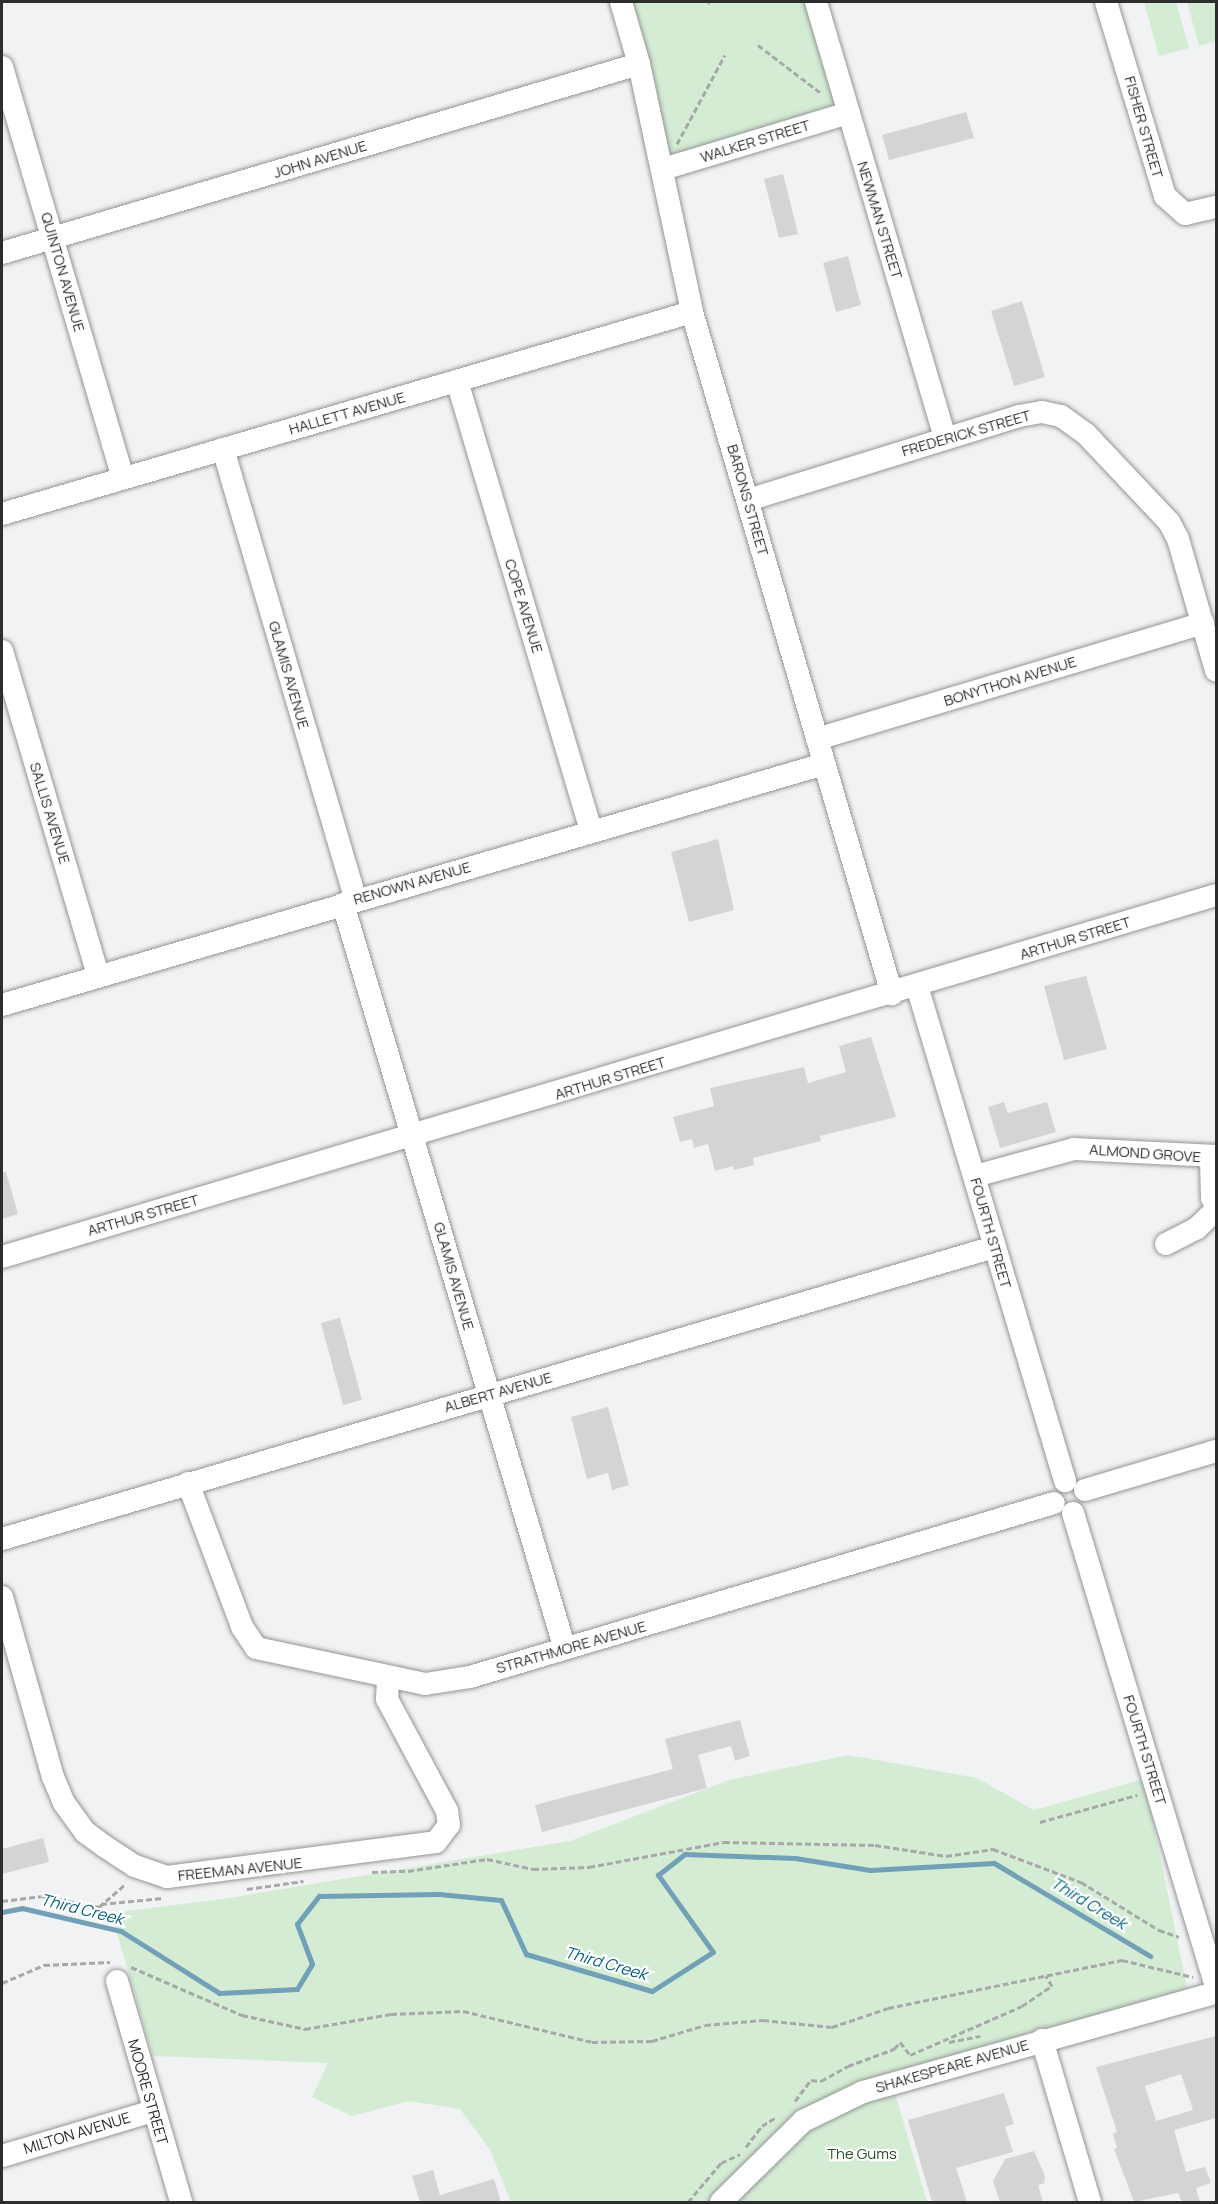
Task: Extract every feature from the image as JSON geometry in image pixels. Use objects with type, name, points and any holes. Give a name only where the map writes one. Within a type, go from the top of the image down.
[{"type":"street","name":"BARONS STREET","points":[[621,2],[639,64],[692,312],[892,994]]},
{"type":"street","name":"NEWMAN STREET","points":[[816,2],[945,437]]},
{"type":"street","name":"FISHER STREET","points":[[1106,2],[1166,196],[1185,214],[1216,207]]},
{"type":"street","name":"JOHN AVENUE","points":[[2,253],[639,64]]},
{"type":"street","name":"QUINTON AVENUE","points":[[2,66],[123,478]]},
{"type":"street","name":"WALKER STREET","points":[[663,169],[848,113]]},
{"type":"street","name":"HALLETT AVENUE","points":[[2,514],[692,312]]},
{"type":"street","name":"COPE AVENUE","points":[[457,381],[591,831]]},
{"type":"street","name":"FREDERICK STREET","points":[[748,500],[945,437],[1042,412],[1073,422],[1169,522],[1178,539],[1216,671]]},
{"type":"street","name":"GLAMIS AVENUE","points":[[223,449],[414,1136],[488,1394],[566,1649]]},
{"type":"street","name":"BONYTHON AVENUE","points":[[817,739],[1203,623]]},
{"type":"street","name":"SALLIS AVENUE","points":[[2,651],[98,976]]},
{"type":"street","name":"RENOWN AVENUE","points":[[2,1005],[824,764]]},
{"type":"street","name":"ARTHUR STREET","points":[[2,1257],[892,994],[1216,895]]},
{"type":"street","name":"FOURTH STREET","points":[[917,986],[975,1176],[994,1247],[1075,1486]]},
{"type":"street","name":"ALMOND GROVE","points":[[975,1176],[1074,1149],[1214,1157],[1212,1198],[1216,1208],[1196,1229],[1166,1244]]},
{"type":"street","name":"ALBERT AVENUE","points":[[2,1539],[488,1394],[994,1247]]},
{"type":"street","points":[[1064,1508],[1084,1505],[1075,1486],[1216,1451]]},
{"type":"street","name":"STRATHMORE AVENUE","points":[[188,1484],[252,1645],[267,1653],[388,1677],[444,1684],[1064,1508]]},
{"type":"street","name":"FOURTH STREET","points":[[1064,1508],[1157,1790],[1216,1989]]},
{"type":"street","name":"FREEMAN AVENUE","points":[[2,1604],[53,1777],[64,1803],[85,1832],[142,1868],[167,1877],[194,1876],[436,1842],[449,1825],[447,1811],[387,1699],[388,1677]]},
{"type":"street","name":"MOORE STREET","points":[[122,1971],[153,2111],[181,2202]]},
{"type":"street","name":"SHAKESPEARE AVENUE","points":[[721,2202],[803,2121],[827,2107],[863,2092],[1216,1989]]},
{"type":"street","points":[[1042,2040],[1090,2202]]},
{"type":"street","name":"MILTON AVENUE","points":[[2,2156],[153,2111]]},
{"type":"path","points":[[758,45],[848,113]]},
{"type":"path","points":[[663,169],[725,55]]},
{"type":"path","points":[[1040,1822],[1157,1790]]},
{"type":"path","points":[[367,1872],[408,1871],[487,1859],[533,1869],[589,1867],[724,1842],[875,1845],[946,1856],[993,1849],[1081,1882],[1159,1930],[1204,1945]]},
{"type":"path","points":[[101,1904],[142,1868]]},
{"type":"path","points":[[244,1889],[305,1881]]},
{"type":"path","points":[[2,1901],[41,1896],[101,1904],[168,1898]]},
{"type":"path","points":[[2,1983],[44,1965],[122,1971],[242,2015],[305,2029],[391,2014],[463,2011],[592,2042],[652,2041],[705,2025],[763,2020],[832,2026],[888,2008],[1122,1960],[1216,1989]]},
{"type":"path","points":[[791,2106],[814,2078],[821,2081],[848,2066],[894,2049],[900,2042],[908,2054],[914,2054],[1042,1997],[1052,1986],[1047,1976]]},
{"type":"path","points":[[688,2202],[721,2163],[740,2154],[762,2126],[784,2114]]},
{"type":"green space","points":[[621,2],[816,2],[848,113],[663,169]]},
{"type":"green space","points":[[1144,2],[1176,2],[1189,48],[1159,56]]},
{"type":"green space","points":[[1187,2],[1216,2],[1216,41],[1199,46]]},
{"type":"green space","points":[[848,1755],[977,1778],[1034,1810],[1144,1779],[1190,2001],[827,2107],[721,2202],[511,2202],[490,2150],[460,2109],[409,2101],[352,2116],[312,2097],[328,2063],[153,2056],[111,1913],[223,1899],[570,1841],[729,1780]]},
{"type":"green space","name":"The Gums","points":[[894,2090],[927,2202],[735,2202],[818,2121]]},
{"type":"building","points":[[966,112],[974,138],[889,160],[882,135]]},
{"type":"building","points":[[783,174],[798,234],[779,238],[764,179]]},
{"type":"building","points":[[848,256],[861,305],[836,312],[823,263]]},
{"type":"building","points":[[1022,301],[1045,377],[1014,386],[991,311]]},
{"type":"building","points":[[718,839],[734,910],[689,922],[671,852]]},
{"type":"building","points":[[1086,976],[1107,1049],[1064,1060],[1044,986]]},
{"type":"building","points":[[871,1037],[896,1117],[820,1136],[821,1141],[753,1158],[754,1165],[734,1170],[733,1166],[715,1171],[708,1144],[694,1148],[692,1139],[680,1142],[673,1117],[714,1106],[710,1088],[804,1067],[808,1083],[846,1072],[839,1046]]},
{"type":"building","points":[[1004,1102],[1008,1113],[1047,1102],[1056,1132],[1000,1148],[988,1107]]},
{"type":"building","points":[[2,1172],[6,1172],[18,1214],[2,1219]]},
{"type":"building","points":[[340,1318],[362,1400],[343,1405],[321,1323]]},
{"type":"building","points":[[608,1407],[629,1485],[612,1490],[608,1473],[587,1479],[571,1417]]},
{"type":"building","points":[[740,1720],[750,1756],[735,1761],[731,1746],[698,1755],[707,1788],[542,1832],[535,1805],[673,1769],[665,1739]]},
{"type":"building","points":[[43,1838],[49,1862],[2,1874],[2,1849]]},
{"type":"building","points":[[1216,2036],[1216,2118],[1174,2130],[1186,2172],[1205,2167],[1211,2183],[1196,2188],[1200,2202],[1182,2202],[1178,2193],[1134,2202],[1114,2149],[1117,2148],[1113,2134],[1117,2132],[1096,2067]],"holes":[[[1181,2074],[1193,2110],[1156,2121],[1145,2086]]]},
{"type":"building","points":[[1004,2093],[1014,2124],[1005,2127],[1013,2152],[956,2168],[967,2202],[932,2202],[908,2120]]},
{"type":"building","points":[[1034,2151],[1045,2176],[1044,2183],[1038,2185],[1043,2202],[1000,2202],[993,2181],[1005,2159]]},
{"type":"building","points":[[433,2170],[440,2195],[494,2179],[501,2202],[420,2202],[412,2176]]},
{"type":"waterway","name":"Third Creek","points":[[2,1912],[22,1908],[121,1931],[219,1993],[297,1989],[312,1964],[297,1924],[319,1896],[439,1894],[501,1900],[526,1954],[652,1991],[713,1952],[658,1875],[685,1854],[795,1858],[870,1870],[994,1863],[1150,1956]]}]
